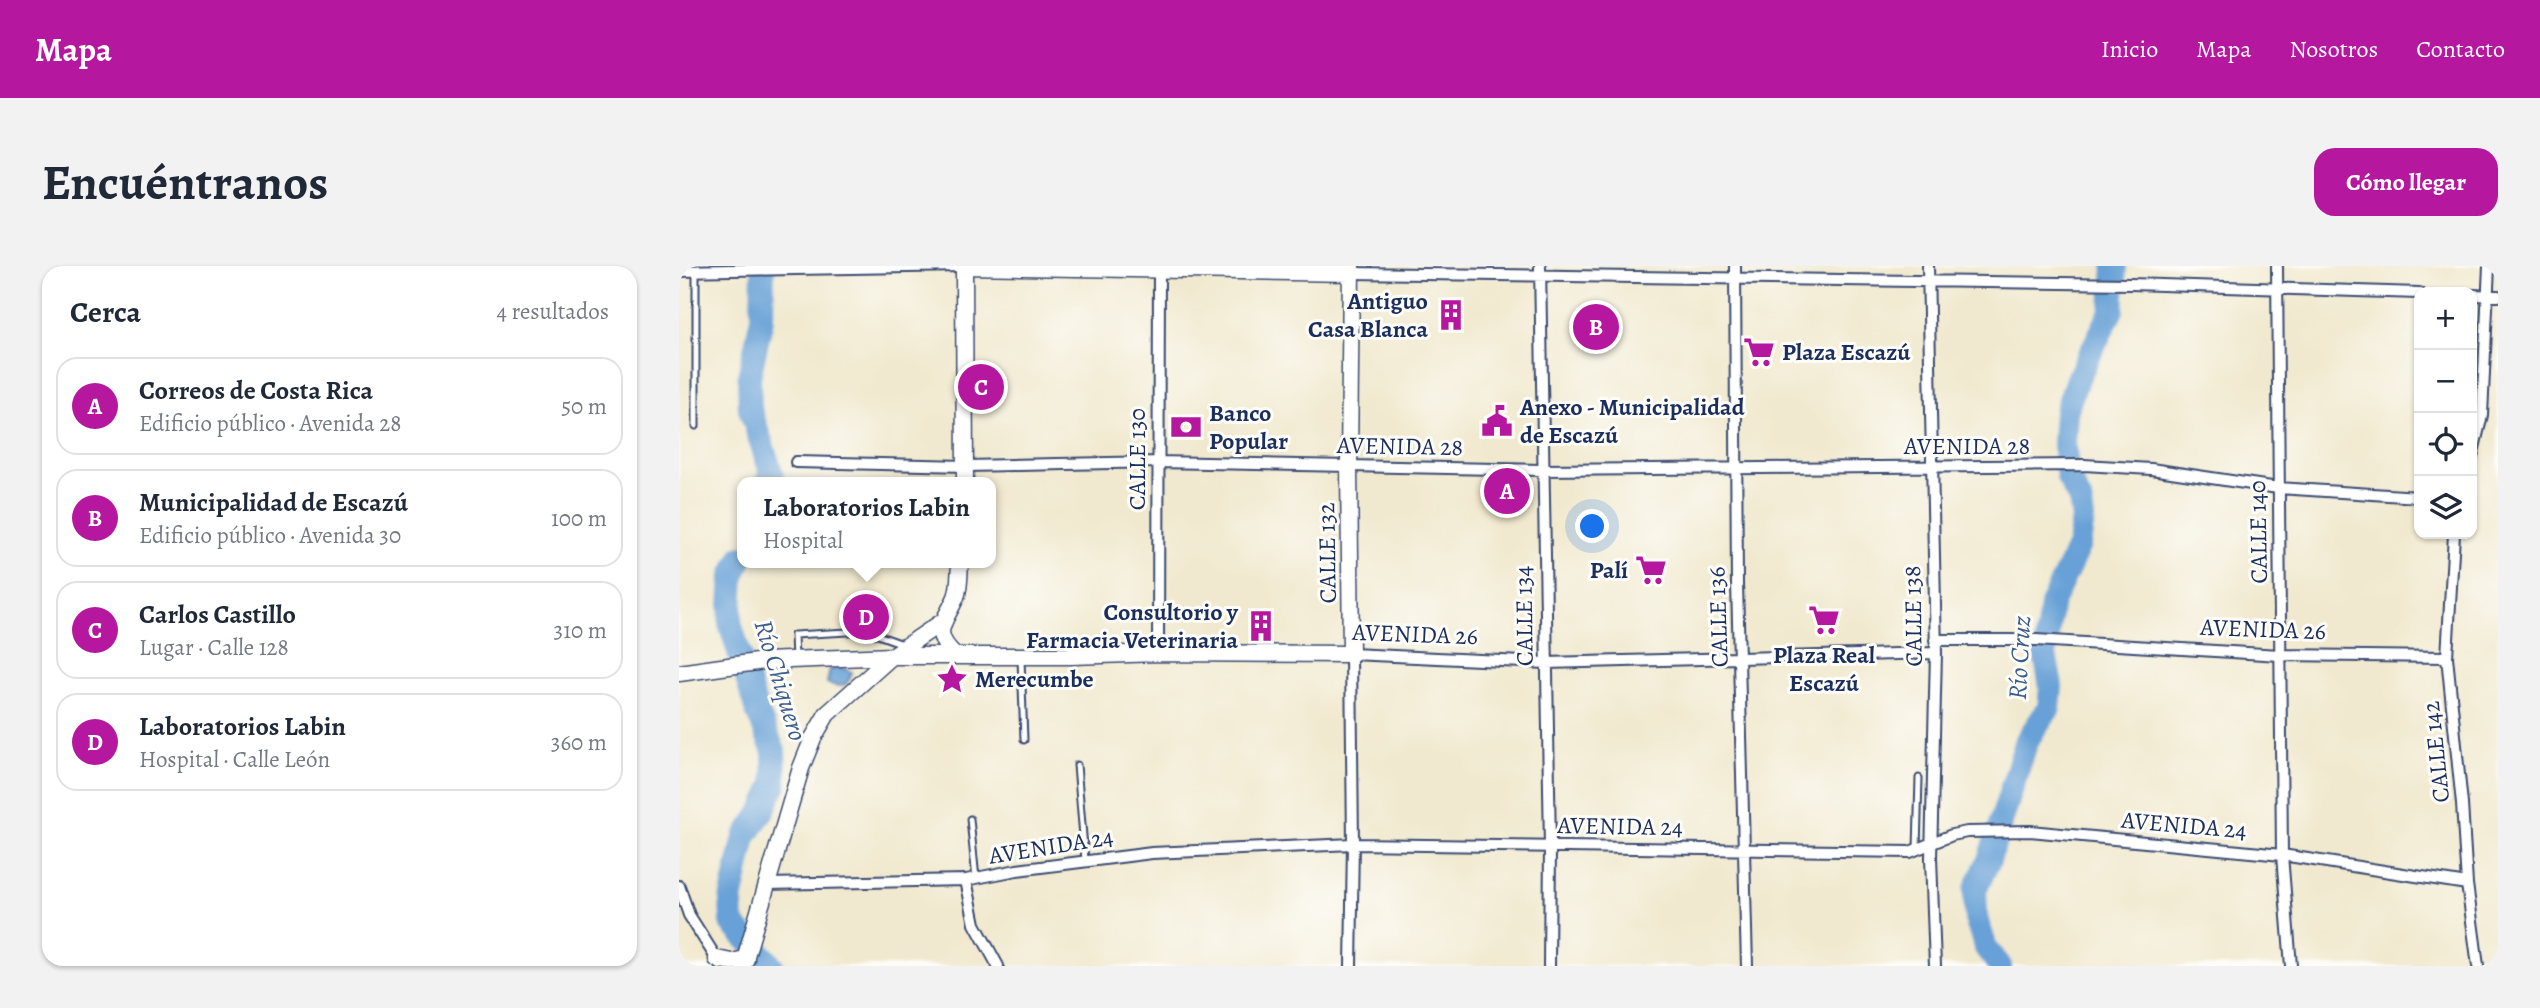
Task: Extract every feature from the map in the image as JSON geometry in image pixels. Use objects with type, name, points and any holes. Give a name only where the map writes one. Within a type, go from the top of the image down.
[{"type":"main road","points":[[966,474],[964,266],[1351,270]]},
{"type":"main road","name":"CALLE 132","points":[[1351,270],[1351,654]]},
{"type":"main road","points":[[956,656],[942,642],[940,635],[942,622],[957,595],[960,568]]},
{"type":"main road","points":[[719,962],[746,960],[801,768],[813,738],[827,714],[892,656],[942,622]]},
{"type":"main road","name":"AVENIDA 26","points":[[679,673],[764,661],[853,657],[1158,653],[1351,654]]},
{"type":"main road","points":[[853,657],[859,664],[860,684]]},
{"type":"street","points":[[679,271],[964,266]]},
{"type":"street","name":"CALLE 138","points":[[1928,266],[1935,640],[1932,843],[1935,966]]},
{"type":"street","name":"CALLE 140","points":[[2277,266],[2282,855],[2291,966]]},
{"type":"street","points":[[2477,437],[2483,415],[2493,296],[2489,266]]},
{"type":"street","name":"CALLE 130","points":[[1158,653],[1159,268]]},
{"type":"street","points":[[1351,270],[1736,272],[1929,282],[2277,287],[2414,293]]},
{"type":"street","name":"CALLE 134","points":[[1540,271],[1550,846],[1549,966]]},
{"type":"street","name":"CALLE 136","points":[[1736,272],[1737,583],[1747,966]]},
{"type":"street","name":"AVENIDA 28","points":[[796,462],[966,474],[1158,462],[1542,470],[2084,465],[2151,469],[2278,488]]},
{"type":"street","points":[[2278,488],[2414,497]]},
{"type":"street","name":"CALLE 142","points":[[2454,539],[2448,657],[2467,884],[2478,966]]},
{"type":"street","name":"AVENIDA 26","points":[[1935,640],[2036,640],[2280,654],[2448,657]]},
{"type":"street","name":"AVENIDA 26","points":[[1351,654],[1546,663],[1935,653]]},
{"type":"street","name":"CALLE 132","points":[[1351,654],[1351,966]]},
{"type":"street","name":"AVENIDA 24","points":[[768,884],[971,880],[1086,860],[1152,853],[1353,844],[1910,852],[1952,835],[1989,830],[2030,831],[2282,855],[2467,884]]},
{"type":"street","points":[[971,880],[975,924],[998,966]]},
{"type":"street","points":[[679,886],[689,915],[719,962]]},
{"type":"lane","points":[[696,270],[696,426]]},
{"type":"lane","points":[[795,660],[794,635],[866,631],[908,646]]},
{"type":"lane","points":[[1021,656],[1024,740]]},
{"type":"lane","points":[[1077,765],[1086,860]]},
{"type":"lane","points":[[1917,850],[1919,778]]},
{"type":"lane","points":[[969,819],[971,880]]},
{"type":"water","points":[[842,668],[852,672],[849,681],[840,686],[827,683],[830,669]]},
{"type":"waterway","name":"Río Chiquero","points":[[763,266],[762,318],[749,377],[750,409],[771,477]]},
{"type":"waterway","name":"Río Cruz","points":[[2000,966],[1986,948],[1976,918],[1975,890],[1989,860],[2027,740],[2049,708],[2051,686],[2045,655],[2051,605],[2079,545],[2083,519],[2080,500],[2068,477],[2064,443],[2066,412],[2076,382],[2112,310],[2115,266]]},
{"type":"waterway","name":"Río Chiquero","points":[[737,567],[733,575],[730,623],[757,711],[774,751],[775,783],[764,809],[745,837],[731,900],[732,923],[772,966]]},
{"type":"place","name":"Antiguo Casa Blanca","points":[[1451,315]]},
{"type":"place","name":"Municipalidad de Escazú","points":[[1596,327]]},
{"type":"place","name":"Plaza Escazú","points":[[1759,352]]},
{"type":"place","name":"Carlos Castillo","points":[[981,387]]},
{"type":"place","name":"Anexo - Municipalidad de Escazú","points":[[1497,421]]},
{"type":"place","name":"Banco Popular","points":[[1186,427]]},
{"type":"place","name":"Correos de Costa Rica","points":[[1507,491]]},
{"type":"place","name":"Palí","points":[[1651,570]]},
{"type":"place","name":"Laboratorios Labin","points":[[866,617]]},
{"type":"place","name":"Plaza Real Escazú","points":[[1824,620]]},
{"type":"place","name":"Consultorio y Farmacia Veterinaria","points":[[1261,626]]},
{"type":"place","name":"Merecumbe","points":[[952,679]]}]
